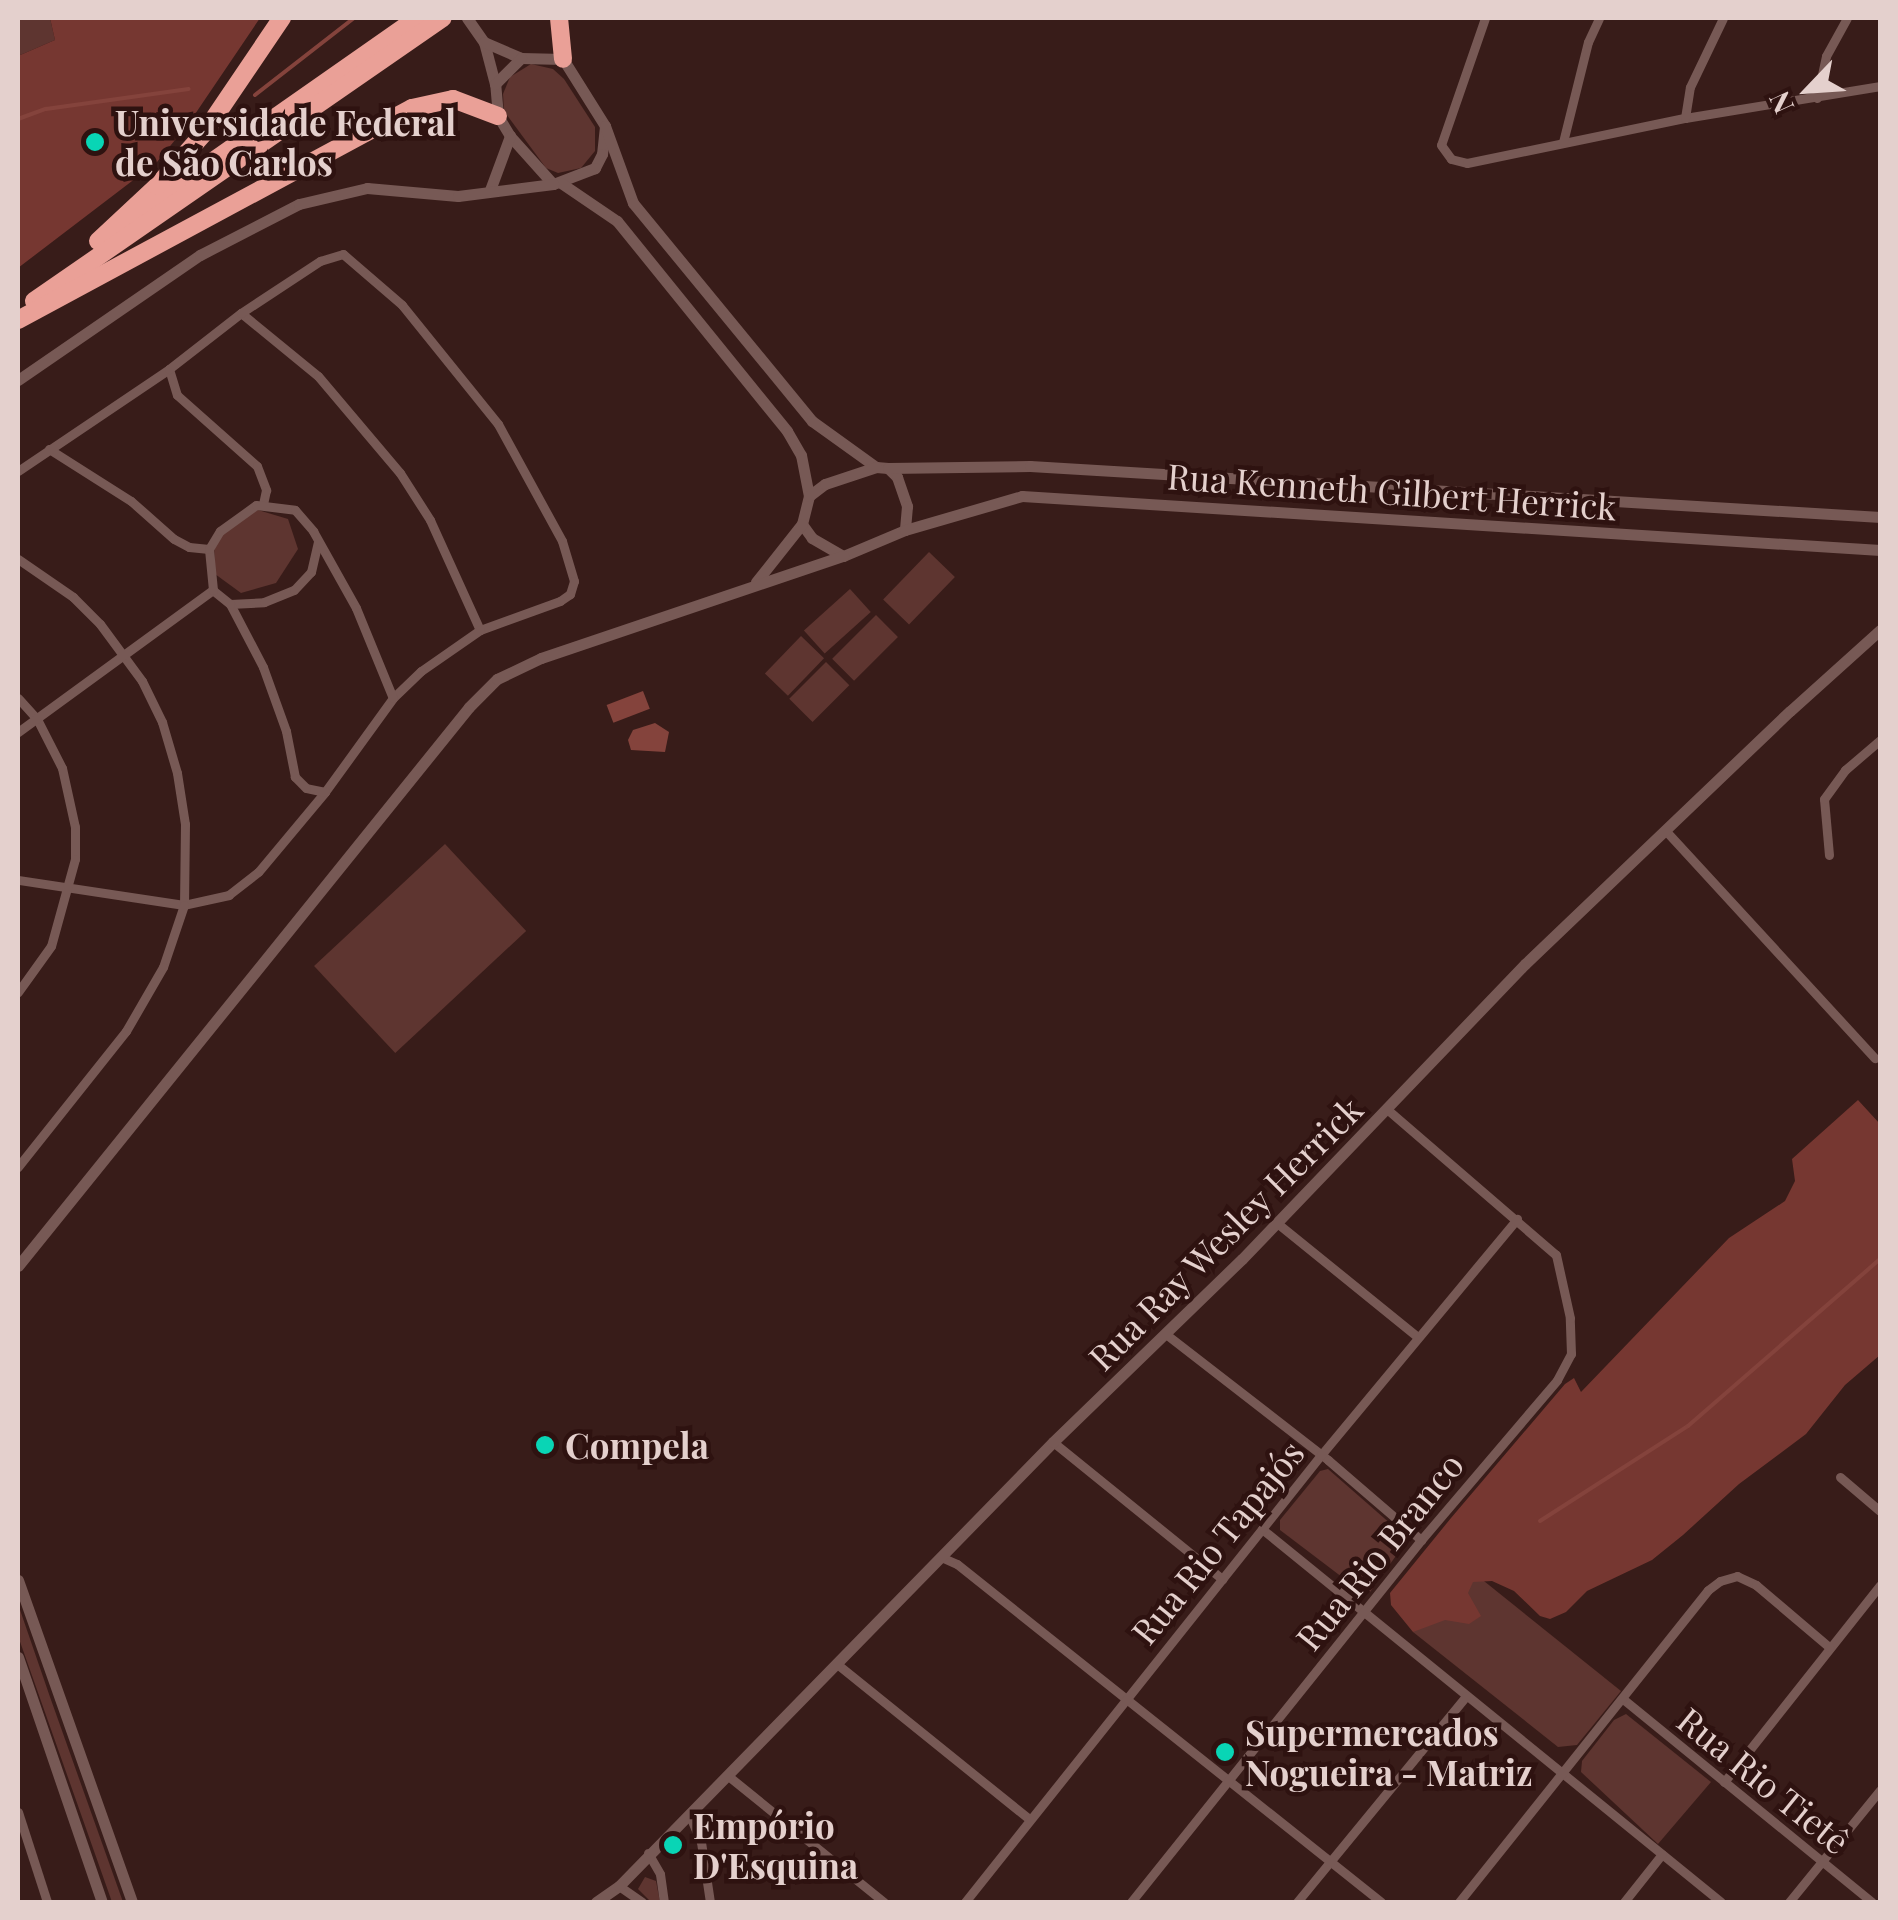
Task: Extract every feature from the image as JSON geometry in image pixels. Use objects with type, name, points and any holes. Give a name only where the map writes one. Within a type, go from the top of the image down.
[{"type":"highway","points":[[98,241],[157,186],[204,134],[282,18]]},
{"type":"highway","points":[[18,299],[418,18]]},
{"type":"highway","points":[[18,317],[443,18]]},
{"type":"highway","points":[[560,18],[563,59]]},
{"type":"highway","points":[[18,317],[412,108],[453,98],[498,116]]},
{"type":"street","points":[[467,18],[481,38],[495,84],[498,116],[510,136],[557,184],[617,221],[787,430],[801,455],[809,496],[802,524],[790,544],[753,585]]},
{"type":"street","points":[[1485,18],[1441,145],[1450,159],[1467,163],[1686,118],[1880,86]]},
{"type":"street","points":[[1562,142],[1588,42],[1600,18]]},
{"type":"street","points":[[1686,118],[1690,87],[1722,18]]},
{"type":"street","points":[[1817,98],[1826,56],[1847,18]]},
{"type":"street","points":[[18,1266],[497,679],[541,658],[843,556],[906,530],[904,492],[882,467],[812,420],[633,203],[605,126],[563,59],[522,58],[481,38]]},
{"type":"street","points":[[495,84],[522,58]]},
{"type":"street","points":[[18,380],[200,255],[299,204],[368,188],[458,196],[557,184],[594,168],[602,154],[605,126]]},
{"type":"street","points":[[490,190],[510,136]]},
{"type":"street","points":[[18,471],[241,314],[320,262],[343,254],[402,304],[453,362],[536,486],[562,541],[574,582],[570,594],[560,602],[480,630],[431,662],[393,698],[325,792],[244,885],[211,902],[184,905],[18,880]]},
{"type":"street","points":[[241,314],[318,376],[400,473],[456,571],[480,630]]},
{"type":"street","points":[[168,369],[177,395],[257,466],[266,490],[262,504]]},
{"type":"street","points":[[49,449],[131,501],[174,539],[189,547],[209,549]]},
{"type":"street","points":[[809,496],[825,484],[882,467],[1030,466],[1880,517]]},
{"type":"street","name":"Rua Kenneth Gilbert Herrick","points":[[906,530],[1022,496],[1880,550]]},
{"type":"street","points":[[325,792],[306,788],[295,777],[275,696],[230,604],[213,590],[209,549],[237,516],[262,504],[295,510],[318,540],[356,608],[393,698]]},
{"type":"street","points":[[802,524],[812,538],[843,556]]},
{"type":"street","points":[[230,604],[264,602],[294,590],[311,572],[318,540]]},
{"type":"street","points":[[18,559],[73,597],[125,657],[162,722],[177,773],[185,824],[184,905],[144,1004],[18,1166]]},
{"type":"street","points":[[18,732],[213,590]]},
{"type":"street","name":"Rua Ray Wesley Herrick","points":[[596,1902],[619,1886],[1053,1442],[1167,1335],[1525,964],[1880,630]]},
{"type":"street","points":[[18,698],[37,719],[70,797],[75,859],[51,946],[18,992]]},
{"type":"street","points":[[1829,855],[1824,799],[1845,770],[1880,740]]},
{"type":"street","points":[[1665,830],[1875,1058]]},
{"type":"street","name":"Rua Rio Branco","points":[[1131,1902],[1421,1540],[1557,1380],[1570,1354],[1570,1318],[1556,1254],[1387,1109]]},
{"type":"street","name":"Rua Rio Tapajós","points":[[965,1902],[1321,1455],[1517,1220]]},
{"type":"street","points":[[1277,1223],[1418,1337]]},
{"type":"street","points":[[1167,1335],[1321,1455],[1421,1540]]},
{"type":"street","points":[[1053,1442],[1222,1579]]},
{"type":"street","points":[[1840,1477],[1880,1511]]},
{"type":"street","points":[[1262,1530],[1721,1902]]},
{"type":"street","points":[[940,1557],[957,1564],[1381,1902]]},
{"type":"street","points":[[1459,1902],[1708,1590],[1730,1576],[1737,1576],[1770,1595],[1829,1647]]},
{"type":"street","points":[[18,1580],[132,1902]]},
{"type":"street","points":[[1724,1782],[1880,1585]]},
{"type":"street","points":[[18,1657],[102,1902]]},
{"type":"street","points":[[837,1664],[1029,1820]]},
{"type":"street","points":[[1297,1902],[1466,1696]]},
{"type":"street","name":"Rua Rio Tietê","points":[[1623,1699],[1872,1902]]},
{"type":"street","points":[[726,1775],[884,1902]]},
{"type":"street","points":[[1789,1902],[1880,1790]]},
{"type":"street","points":[[18,1812],[47,1902]]},
{"type":"street","points":[[689,1814],[701,1842],[710,1902]]},
{"type":"street","points":[[18,1858],[30,1848]]},
{"type":"street","points":[[648,1853],[656,1862],[664,1902]]},
{"type":"street","points":[[1624,1902],[1662,1854]]},
{"type":"street","points":[[619,1886],[642,1902]]},
{"type":"street","name":"Rua Ray Wesley Herrick","points":[[612,1902],[619,1886]]},
{"type":"shaded area","points":[[18,18],[50,18],[55,40],[18,56]]},
{"type":"shaded area","name":"Universidade Federal de São Carlos","points":[[50,18],[260,18],[189,123],[157,162],[18,268],[18,56],[55,40]]},
{"type":"shaded area","points":[[531,64],[553,69],[564,79],[595,127],[595,151],[581,168],[558,173],[546,168],[504,111],[503,94],[510,77]]},
{"type":"shaded area","points":[[258,510],[288,519],[298,549],[276,583],[241,593],[215,574],[214,542],[232,522]]},
{"type":"shaded area","points":[[929,552],[955,577],[909,624],[883,599]]},
{"type":"shaded area","points":[[850,589],[871,612],[825,654],[804,630]]},
{"type":"shaded area","points":[[876,615],[898,637],[854,681],[832,659]]},
{"type":"shaded area","points":[[801,636],[824,658],[788,696],[765,673]]},
{"type":"shaded area","points":[[826,662],[849,685],[813,722],[789,699]]},
{"type":"shaded area","points":[[643,691],[650,709],[613,723],[607,705]]},
{"type":"shaded area","points":[[655,723],[669,732],[665,752],[631,750],[628,740],[633,730]]},
{"type":"shaded area","points":[[445,844],[526,931],[395,1053],[314,966]]},
{"type":"shaded area","points":[[1858,1100],[1880,1124],[1880,1355],[1845,1385],[1806,1434],[1739,1484],[1683,1535],[1652,1560],[1587,1591],[1566,1612],[1550,1619],[1540,1616],[1514,1591],[1492,1581],[1473,1582],[1468,1593],[1481,1616],[1469,1624],[1445,1620],[1413,1632],[1391,1605],[1390,1593],[1451,1518],[1565,1384],[1574,1378],[1581,1392],[1729,1238],[1785,1201],[1795,1181],[1792,1159]]},
{"type":"shaded area","points":[[1328,1469],[1408,1539],[1370,1592],[1363,1593],[1280,1530],[1280,1520],[1320,1471]]},
{"type":"shaded area","points":[[1464,1565],[1621,1691],[1577,1745],[1558,1747],[1413,1632]]},
{"type":"shaded area","points":[[18,1604],[123,1902],[112,1902],[18,1636]]},
{"type":"shaded area","points":[[1626,1714],[1711,1782],[1658,1844],[1581,1772],[1582,1761],[1614,1720]]},
{"type":"shaded area","points":[[645,1877],[656,1881],[660,1902],[651,1902],[638,1889]]},
{"type":"waterway","points":[[255,95],[354,18]]},
{"type":"waterway","points":[[18,119],[46,109],[189,89]]},
{"type":"waterway","points":[[1540,1521],[1688,1426],[1880,1259]]},
{"type":"place","name":"Universidade Federal de São Carlos","points":[[95,142]]},
{"type":"place","name":"Compela","points":[[545,1445]]},
{"type":"place","name":"Supermercados Nogueira - Matriz","points":[[1225,1752]]},
{"type":"place","name":"Empório D'Esquina","points":[[673,1845]]}]
